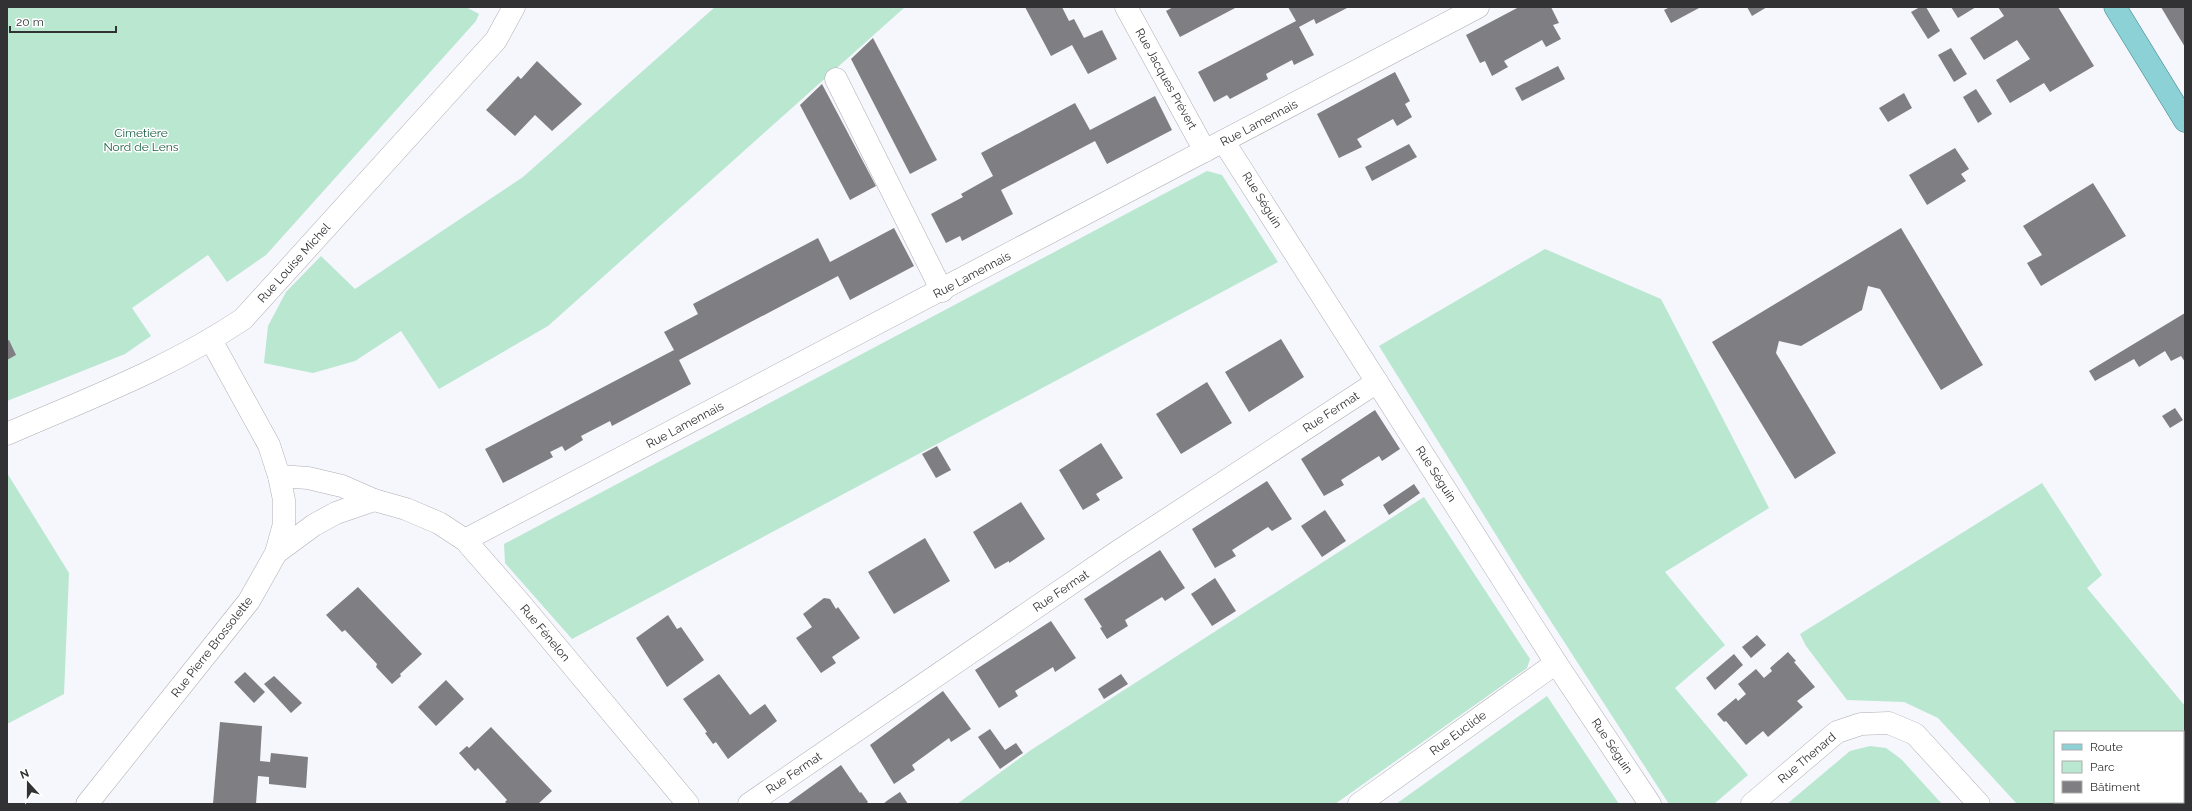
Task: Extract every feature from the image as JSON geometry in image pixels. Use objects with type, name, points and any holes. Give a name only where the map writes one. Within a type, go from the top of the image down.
[{"type":"main road","points":[[2115,7],[2185,121]]},
{"type":"street","name":"Rue Louise Michel","points":[[7,434],[167,364],[211,340],[243,318],[496,40],[514,7]]},
{"type":"street","name":"Rue Jacques Prévert","points":[[1126,7],[1205,151]]},
{"type":"street","name":"Rue Lamennais","points":[[465,540],[942,291],[1478,7]]},
{"type":"street","points":[[836,79],[942,291]]},
{"type":"street","name":"Rue Séguin","points":[[1224,142],[1556,663],[1650,804]]},
{"type":"street","name":"Rue Pierre Brossolette","points":[[95,801],[249,601],[276,553],[284,524],[284,500],[269,446],[211,340]]},
{"type":"street","name":"Rue Fermat","points":[[749,804],[1117,552],[1377,382]]},
{"type":"street","name":"Rue Fénelon","points":[[278,476],[308,478],[342,486],[374,500],[406,509],[439,523],[465,540],[521,604],[688,804]]},
{"type":"street","points":[[276,553],[314,525],[336,513],[374,500]]},
{"type":"street","name":"Rue Euclide","points":[[1359,804],[1556,663]]},
{"type":"street","name":"Rue Thenard","points":[[1752,804],[1837,732],[1861,724],[1889,723],[1916,734],[1980,804]]},
{"type":"green space","name":"Cimetière Nord de Lens","points":[[7,7],[466,7],[479,14],[476,21],[266,255],[227,282],[208,255],[132,308],[151,336],[125,354],[7,401]]},
{"type":"green space","points":[[715,7],[905,7],[548,326],[439,389],[401,331],[355,361],[313,373],[264,363],[268,326],[286,292],[321,256],[355,289],[523,177]]},
{"type":"green space","points":[[1207,171],[1222,175],[1278,262],[572,639],[505,563],[504,544]]},
{"type":"green space","points":[[1545,249],[1661,299],[1769,508],[1665,572],[1725,645],[1675,688],[1748,775],[1714,804],[1669,804],[1519,572],[1379,346]]},
{"type":"green space","points":[[7,473],[69,573],[64,694],[7,724]]},
{"type":"green space","points":[[2042,483],[2102,575],[2087,588],[2185,706],[2185,804],[2017,804],[1938,718],[1904,702],[1847,700],[1806,646],[1800,634]]},
{"type":"green space","points":[[1424,497],[1530,659],[1527,668],[1335,804],[957,804],[1031,750]]},
{"type":"green space","points":[[1547,696],[1619,804],[1396,804]]},
{"type":"green space","points":[[1870,746],[1886,748],[1901,759],[1942,804],[1787,804],[1850,751]]},
{"type":"building","points":[[1025,7],[1062,7],[1069,21],[1074,19],[1084,38],[1102,30],[1117,59],[1088,74],[1072,45],[1051,56]]},
{"type":"building","points":[[1173,7],[1237,7],[1180,37],[1166,11]]},
{"type":"building","points":[[1288,7],[1349,7],[1316,24],[1314,19],[1299,27],[1314,55],[1294,65],[1292,60],[1266,74],[1268,79],[1230,99],[1227,95],[1214,102],[1198,72],[1296,21]]},
{"type":"building","points":[[1519,7],[1551,7],[1559,23],[1553,25],[1561,39],[1546,47],[1542,40],[1504,61],[1508,67],[1492,76],[1485,61],[1480,63],[1466,35]]},
{"type":"building","points":[[1670,7],[1701,7],[1671,23],[1664,10]]},
{"type":"building","points":[[1747,7],[1767,7],[1752,16]]},
{"type":"building","points":[[1920,7],[1926,7],[1940,31],[1928,39],[1911,12]]},
{"type":"building","points":[[1951,7],[1976,7],[1958,18]]},
{"type":"building","points":[[1998,7],[2058,7],[2094,66],[2050,92],[2044,83],[2010,103],[1996,80],[2030,59],[2017,40],[1984,60],[1970,38],[2004,16]]},
{"type":"building","points":[[2161,7],[2185,7],[2185,47],[2177,34]]},
{"type":"building","points":[[873,38],[937,160],[910,174],[851,59]]},
{"type":"building","points":[[1951,48],[1967,74],[1954,82],[1938,55]]},
{"type":"building","points":[[537,61],[582,104],[552,131],[535,115],[515,136],[486,110],[518,76],[521,79]]},
{"type":"building","points":[[1558,66],[1565,79],[1522,101],[1515,88]]},
{"type":"building","points":[[1395,72],[1410,101],[1405,104],[1412,117],[1397,126],[1393,119],[1357,139],[1362,147],[1339,158],[1317,114]]},
{"type":"building","points":[[822,84],[876,186],[850,200],[800,105]]},
{"type":"building","points":[[1976,89],[1992,114],[1978,123],[1963,97]]},
{"type":"building","points":[[1904,93],[1912,108],[1888,122],[1879,108]]},
{"type":"building","points":[[1155,96],[1172,130],[1107,164],[1095,141],[1001,190],[1013,214],[962,241],[960,236],[946,243],[931,214],[963,197],[961,194],[993,176],[981,153],[1075,103],[1090,130]]},
{"type":"building","points":[[1409,144],[1417,157],[1372,181],[1365,167]]},
{"type":"building","points":[[1955,148],[1969,169],[1961,174],[1966,181],[1927,205],[1909,175]]},
{"type":"building","points":[[2093,183],[2126,236],[2041,286],[2027,263],[2042,255],[2023,226]]},
{"type":"building","points":[[894,228],[914,266],[850,300],[838,276],[679,360],[691,384],[612,426],[610,421],[581,436],[583,440],[565,451],[562,446],[550,452],[553,457],[503,483],[485,449],[674,350],[664,332],[698,314],[693,304],[818,238],[830,262]]},
{"type":"building","points":[[1901,228],[1983,365],[1941,390],[1880,289],[1868,286],[1862,310],[1801,346],[1779,341],[1776,353],[1836,453],[1795,479],[1712,342]]},
{"type":"building","points":[[2185,313],[2185,362],[2181,356],[2171,361],[2165,351],[2139,367],[2134,359],[2095,381],[2089,371]]},
{"type":"building","points":[[1281,339],[1304,377],[1249,412],[1225,372]]},
{"type":"building","points":[[9,340],[16,355],[7,360],[7,341]]},
{"type":"building","points":[[1207,382],[1232,423],[1181,454],[1156,414]]},
{"type":"building","points":[[2175,408],[2183,420],[2170,428],[2162,416]]},
{"type":"building","points":[[1375,410],[1400,449],[1382,461],[1379,456],[1341,480],[1344,485],[1324,496],[1301,459]]},
{"type":"building","points":[[1101,443],[1123,478],[1096,494],[1100,500],[1083,510],[1059,470]]},
{"type":"building","points":[[937,446],[951,470],[936,478],[922,454]]},
{"type":"building","points":[[1267,481],[1292,519],[1272,531],[1268,527],[1232,550],[1236,556],[1215,568],[1192,529]]},
{"type":"building","points":[[1414,484],[1420,493],[1389,515],[1383,505]]},
{"type":"building","points":[[1021,502],[1045,539],[1009,563],[1009,561],[995,569],[973,532]]},
{"type":"building","points":[[1325,510],[1346,541],[1322,557],[1301,526]]},
{"type":"building","points":[[925,538],[950,581],[894,614],[868,572]]},
{"type":"building","points":[[1160,550],[1185,588],[1165,601],[1162,597],[1125,620],[1128,626],[1107,639],[1100,628],[1102,627],[1084,599]]},
{"type":"building","points":[[1215,578],[1236,611],[1212,626],[1191,594]]},
{"type":"building","points":[[358,587],[422,654],[400,674],[401,676],[392,684],[376,667],[377,664],[345,630],[342,632],[326,615]]},
{"type":"building","points":[[824,598],[830,599],[836,609],[838,607],[860,638],[832,657],[836,663],[821,673],[796,638],[812,627],[803,614]]},
{"type":"building","points":[[668,615],[677,629],[681,627],[704,660],[667,687],[636,638]]},
{"type":"building","points":[[1051,621],[1076,658],[1055,672],[1053,667],[1015,691],[1018,696],[999,708],[975,670]]},
{"type":"building","points":[[1757,635],[1766,645],[1751,658],[1742,647]]},
{"type":"building","points":[[1788,652],[1796,661],[1794,662],[1815,687],[1797,701],[1803,707],[1768,737],[1763,731],[1746,745],[1726,721],[1724,722],[1717,714],[1736,698],[1738,701],[1746,694],[1738,684],[1756,669],[1764,678],[1772,671],[1770,668]]},
{"type":"building","points":[[1734,654],[1743,665],[1715,690],[1706,678]]},
{"type":"building","points":[[245,672],[265,692],[254,703],[234,682]]},
{"type":"building","points":[[719,674],[750,715],[765,704],[777,721],[728,759],[716,742],[713,744],[705,733],[707,732],[683,699]]},
{"type":"building","points":[[1121,674],[1128,684],[1104,699],[1098,689]]},
{"type":"building","points":[[274,676],[302,703],[291,713],[264,684]]},
{"type":"building","points":[[446,680],[464,699],[436,726],[418,707]]},
{"type":"building","points":[[943,691],[971,729],[951,742],[949,738],[912,765],[915,770],[894,784],[870,745]]},
{"type":"building","points":[[220,722],[262,726],[260,761],[270,762],[271,753],[308,757],[306,788],[269,784],[269,777],[258,776],[256,804],[213,804]]},
{"type":"building","points":[[491,727],[552,791],[538,804],[507,804],[505,802],[507,800],[478,768],[475,771],[459,753],[467,746],[469,748]]},
{"type":"building","points":[[990,729],[1005,750],[1016,743],[1023,753],[1000,769],[978,737]]},
{"type":"building","points":[[841,765],[868,802],[866,804],[787,804]]},
{"type":"building","points":[[900,792],[908,804],[883,804],[888,800]]}]
